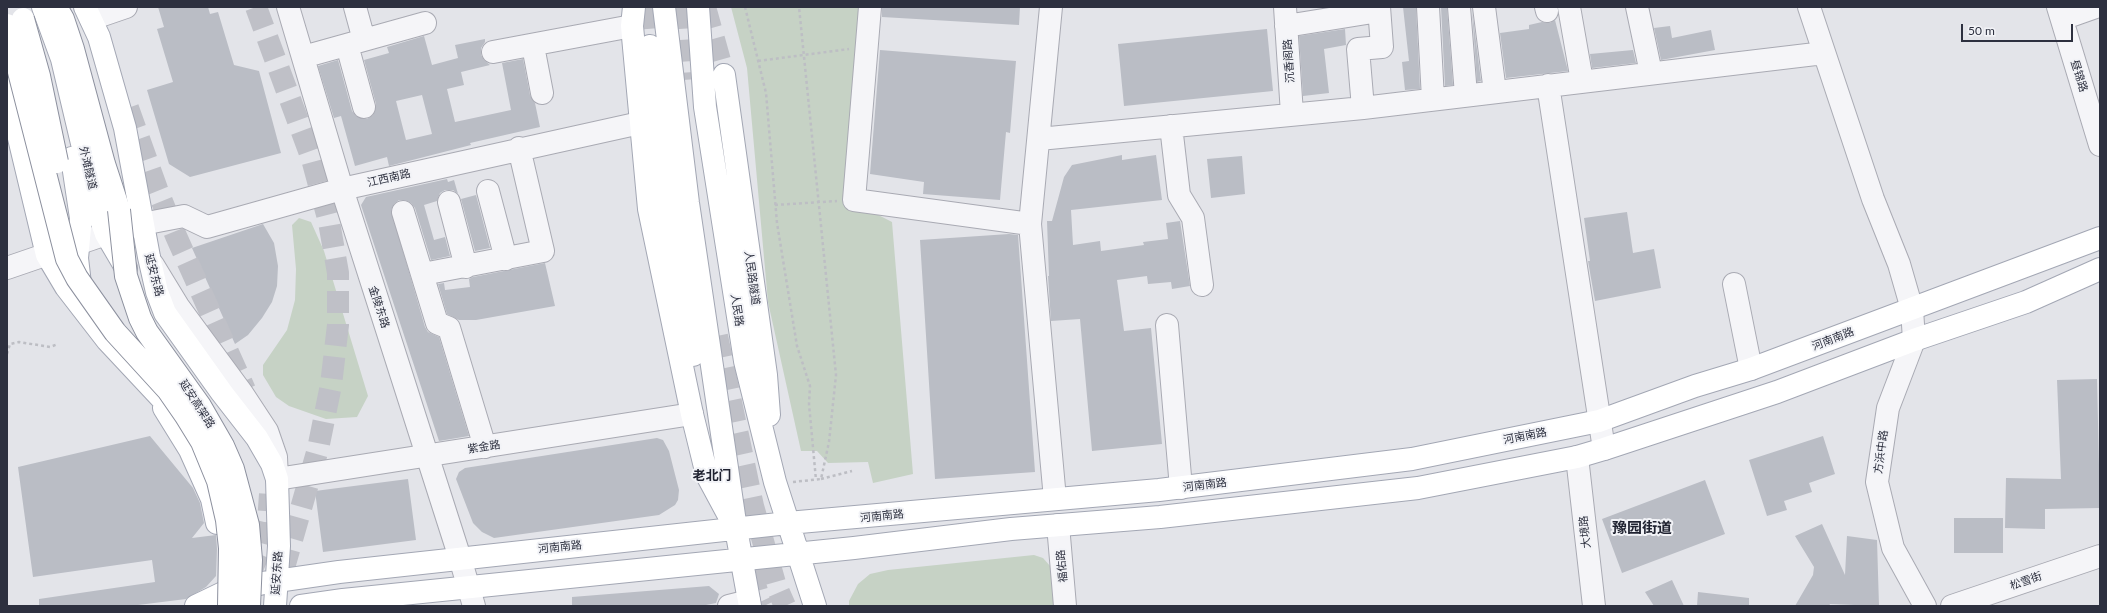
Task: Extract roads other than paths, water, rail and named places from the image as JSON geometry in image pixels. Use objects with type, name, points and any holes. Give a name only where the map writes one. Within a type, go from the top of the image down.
[{"type":"main road","name":"外滩隧道","points":[[43,7],[62,59],[98,211],[106,234],[130,274],[165,313]]},
{"type":"main road","points":[[664,7],[688,203],[741,560],[743,604]]},
{"type":"main road","name":"人民路","points":[[698,7],[705,107],[745,361],[775,482],[815,606]]},
{"type":"main road","name":"延安高架路","points":[[73,12],[75,55],[104,164],[119,210],[126,276],[140,318],[147,332],[200,406],[223,446],[233,469],[248,525],[250,560],[249,606]]},
{"type":"main road","name":"延安东路","points":[[73,12],[99,38],[125,128],[149,257],[157,292],[165,313],[222,393],[257,438],[272,464],[277,479],[278,516],[270,581],[274,606]]},
{"type":"main road","name":"外滩隧道","points":[[19,15],[45,47],[67,133],[80,202],[81,218],[78,245],[80,287],[90,306]]},
{"type":"main road","points":[[19,15],[34,127],[63,246],[106,340],[156,394],[190,450],[212,499],[221,539],[224,568],[222,602]]},
{"type":"main road","points":[[633,16],[640,123],[649,209],[692,414],[707,475],[736,529]]},
{"type":"main road","points":[[650,46],[658,134],[692,353],[736,529]]},
{"type":"main road","name":"人民路隧道","points":[[724,75],[766,375],[775,482]]},
{"type":"main road","points":[[7,88],[48,255],[66,287],[90,306]]},
{"type":"main road","name":"河南南路","points":[[196,606],[222,602],[270,581],[460,558],[736,529],[1181,488],[1412,459],[1598,422],[1695,386],[1751,369],[2100,238]]},
{"type":"main road","points":[[301,606],[343,600],[472,596],[798,553],[854,548],[1011,529],[1160,517],[1418,488],[1577,457],[1604,449],[1777,392],[1914,340],[2026,302],[2100,269]]},
{"type":"main road","name":"延安高架路","points":[[90,306],[168,390],[202,442],[211,461],[218,481],[227,520],[230,562],[222,602]]},
{"type":"main road","name":"延安东路","points":[[252,606],[270,581]]},
{"type":"street","points":[[73,12],[126,7]]},
{"type":"street","name":"金陵东路","points":[[288,7],[342,189],[472,596]]},
{"type":"street","points":[[355,7],[355,43],[364,107]]},
{"type":"street","points":[[870,7],[854,200],[1030,224]]},
{"type":"street","points":[[1051,7],[1030,224],[1055,499]]},
{"type":"street","points":[[1428,7],[1433,100]]},
{"type":"street","points":[[1459,7],[1466,95]]},
{"type":"street","points":[[1484,7],[1495,92]]},
{"type":"street","points":[[1569,7],[1582,81]]},
{"type":"street","points":[[1637,7],[1650,73]]},
{"type":"street","points":[[1809,7],[1873,199],[1899,264],[1912,309],[1914,340]]},
{"type":"street","points":[[2060,13],[2096,7]]},
{"type":"street","points":[[1285,17],[1379,9],[1382,47],[1358,49],[1363,108]]},
{"type":"street","name":"昼锦路","points":[[2060,13],[2100,145]]},
{"type":"street","points":[[493,52],[533,46],[633,16]]},
{"type":"street","name":"沉香阁路","points":[[1285,17],[1292,114]]},
{"type":"street","points":[[303,57],[425,24]]},
{"type":"street","points":[[533,46],[542,93]]},
{"type":"street","points":[[1039,138],[1363,108],[1824,52]]},
{"type":"street","points":[[1548,86],[1598,422],[1604,449]]},
{"type":"street","name":"江西南路","points":[[7,268],[78,245],[106,234],[142,224],[184,216],[207,226],[342,189],[520,148],[640,123]]},
{"type":"street","points":[[1171,126],[1179,195],[1192,218],[1202,285]]},
{"type":"street","points":[[423,274],[543,251],[520,148]]},
{"type":"street","points":[[488,191],[506,259]]},
{"type":"street","points":[[449,202],[466,266]]},
{"type":"street","points":[[403,212],[423,274],[436,323],[449,328],[485,447]]},
{"type":"street","points":[[149,257],[178,306],[242,393],[267,431],[276,457],[277,479]]},
{"type":"street","points":[[1734,284],[1751,369]]},
{"type":"street","points":[[1167,325],[1181,488]]},
{"type":"street","name":"方浜中路","points":[[1914,340],[1888,408],[1877,482],[1893,548],[1925,606]]},
{"type":"street","name":"紫金路","points":[[277,479],[692,414]]},
{"type":"street","name":"大境路","points":[[1577,457],[1594,606]]},
{"type":"street","name":"福佑路","points":[[1058,525],[1065,606]]},
{"type":"street","name":"松雪街","points":[[1952,606],[2100,556]]},
{"type":"tunnel","points":[[256,7],[312,159],[329,222],[338,273],[338,325],[331,385],[318,449],[281,578]]},
{"type":"tunnel","points":[[647,7],[650,46]]},
{"type":"tunnel","points":[[678,7],[683,80]]},
{"type":"tunnel","points":[[705,7],[724,75]]},
{"type":"tunnel","points":[[128,108],[157,189],[176,236],[245,390]]},
{"type":"tunnel","points":[[717,336],[753,506],[775,583],[785,606]]},
{"type":"tunnel","points":[[250,574],[262,546],[268,523],[270,494]]},
{"type":"tunnel","points":[[751,570],[757,591],[764,606]]},
{"type":"district","name":"老北门","points":[[712,476]]},
{"type":"district","name":"豫园街道","points":[[1642,528]]}]
